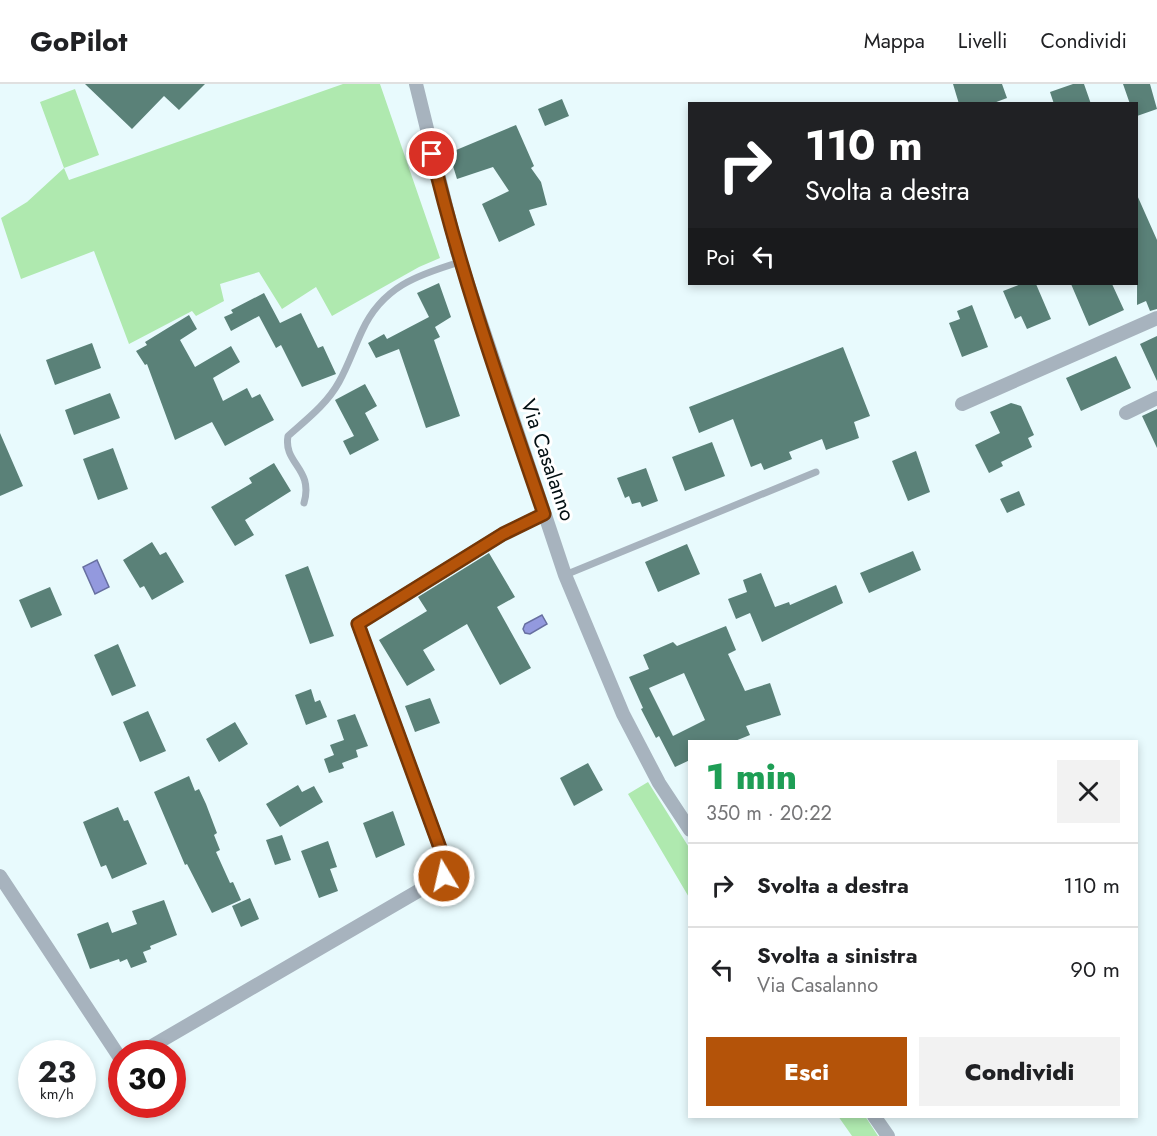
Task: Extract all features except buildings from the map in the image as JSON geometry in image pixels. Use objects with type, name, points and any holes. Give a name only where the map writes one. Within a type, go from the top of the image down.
[{"type":"street","name":"Via Casalanno","points":[[416,84],[460,262],[565,575],[623,714],[659,783],[688,827]]},
{"type":"street","points":[[962,404],[1157,318]]},
{"type":"street","points":[[1126,413],[1157,398]]},
{"type":"street","points":[[162,1040],[444,876],[447,867],[358,624],[503,534],[544,514]]},
{"type":"street","points":[[2,885],[108,1040]]},
{"type":"street","points":[[875,1118],[888,1136]]},
{"type":"lane","points":[[304,503],[307,481],[289,451],[288,436],[322,405],[339,384],[363,328],[375,309],[409,279],[460,262]]},
{"type":"lane","points":[[565,575],[816,472]]},
{"type":"green space","points":[[343,84],[380,84],[440,258],[419,267],[332,316],[316,287],[282,309],[259,272],[220,284],[224,301],[196,316],[192,311],[129,344],[94,251],[21,279],[1,218],[27,202],[64,168],[69,180]]},
{"type":"green space","points":[[75,89],[99,155],[64,168],[40,102]]},
{"type":"green space","points":[[648,782],[688,846],[688,896],[628,794]]},
{"type":"green space","points":[[839,1118],[866,1118],[878,1136],[852,1136]]},
{"type":"water","points":[[97,560],[109,587],[95,594],[83,567]]},
{"type":"water","points":[[542,615],[547,624],[530,634],[525,633],[523,629],[525,624]]},
{"type":"route","points":[[432,154],[478,322],[544,514],[503,534],[358,624],[447,867],[444,876]]}]
